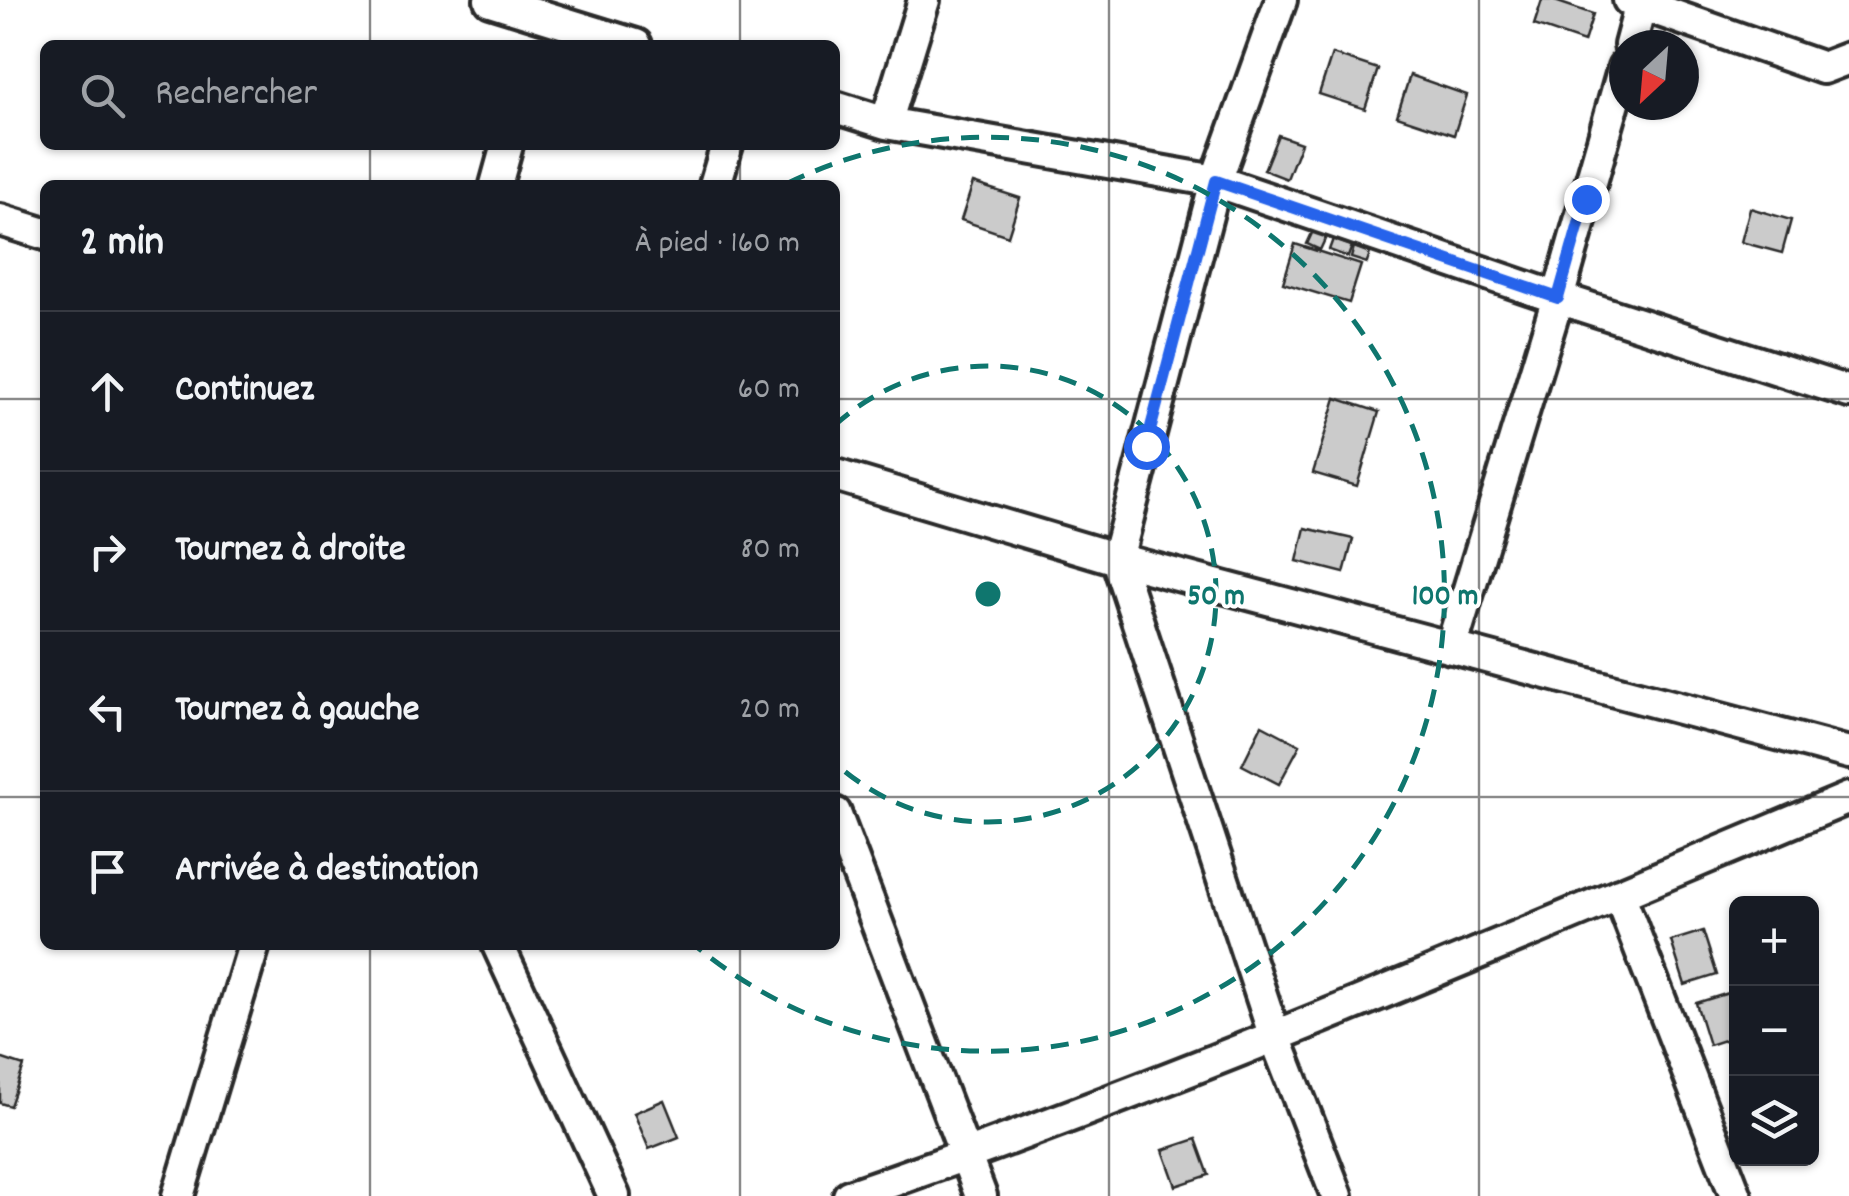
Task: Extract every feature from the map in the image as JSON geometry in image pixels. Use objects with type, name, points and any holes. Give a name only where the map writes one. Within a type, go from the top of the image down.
[{"type":"street","points":[[490,0],[542,20],[617,40]]},
{"type":"street","points":[[886,123],[924,0]]},
{"type":"street","points":[[1281,0],[1216,181],[1116,559],[1275,1037],[1337,1196]]},
{"type":"street","points":[[1632,30],[1637,2],[1823,68],[1849,58]]},
{"type":"street","points":[[840,109],[886,123],[1216,181],[1849,392]]},
{"type":"street","points":[[1451,648],[1609,119]]},
{"type":"street","points":[[497,180],[506,150]]},
{"type":"street","points":[[716,180],[726,150]]},
{"type":"street","points":[[0,220],[40,232]]},
{"type":"street","points":[[840,476],[1116,559],[1849,753]]},
{"type":"street","points":[[850,1196],[966,1156],[1275,1037],[1849,798]]},
{"type":"street","points":[[840,825],[981,1196]]},
{"type":"street","points":[[1619,894],[1736,1196]]},
{"type":"street","points":[[178,1196],[252,950]]},
{"type":"street","points":[[500,950],[614,1196]]},
{"type":"building","points":[[1542,0],[1593,14],[1584,42],[1534,25]]},
{"type":"building","points":[[1332,54],[1378,69],[1365,109],[1319,94]]},
{"type":"building","points":[[1410,75],[1467,95],[1454,135],[1397,116]]},
{"type":"building","points":[[1278,135],[1301,143],[1287,179],[1264,170]]},
{"type":"building","points":[[973,183],[1020,198],[1008,236],[961,220]]},
{"type":"building","points":[[1750,208],[1791,220],[1782,253],[1741,242]]},
{"type":"building","points":[[1313,231],[1326,237],[1320,250],[1307,244]]},
{"type":"building","points":[[1333,239],[1352,246],[1348,257],[1329,250]]},
{"type":"building","points":[[1295,244],[1361,265],[1349,303],[1283,283]]},
{"type":"building","points":[[1354,247],[1370,253],[1367,263],[1351,258]]},
{"type":"building","points":[[1336,398],[1379,412],[1357,486],[1313,473]]},
{"type":"building","points":[[1305,528],[1353,539],[1344,573],[1297,561]]},
{"type":"building","points":[[1262,725],[1300,745],[1279,784],[1242,765]]},
{"type":"building","points":[[1703,931],[1717,975],[1685,985],[1671,941]]},
{"type":"building","points":[[1729,993],[1729,1038],[1709,1045],[1696,1003]]},
{"type":"building","points":[[0,1058],[24,1066],[10,1106],[0,1103]]},
{"type":"building","points":[[664,1100],[679,1137],[649,1149],[634,1113]]},
{"type":"building","points":[[1196,1139],[1209,1175],[1176,1186],[1163,1150]]},
{"type":"route","points":[[1146,446],[1216,181],[1558,298],[1586,199]]}]
